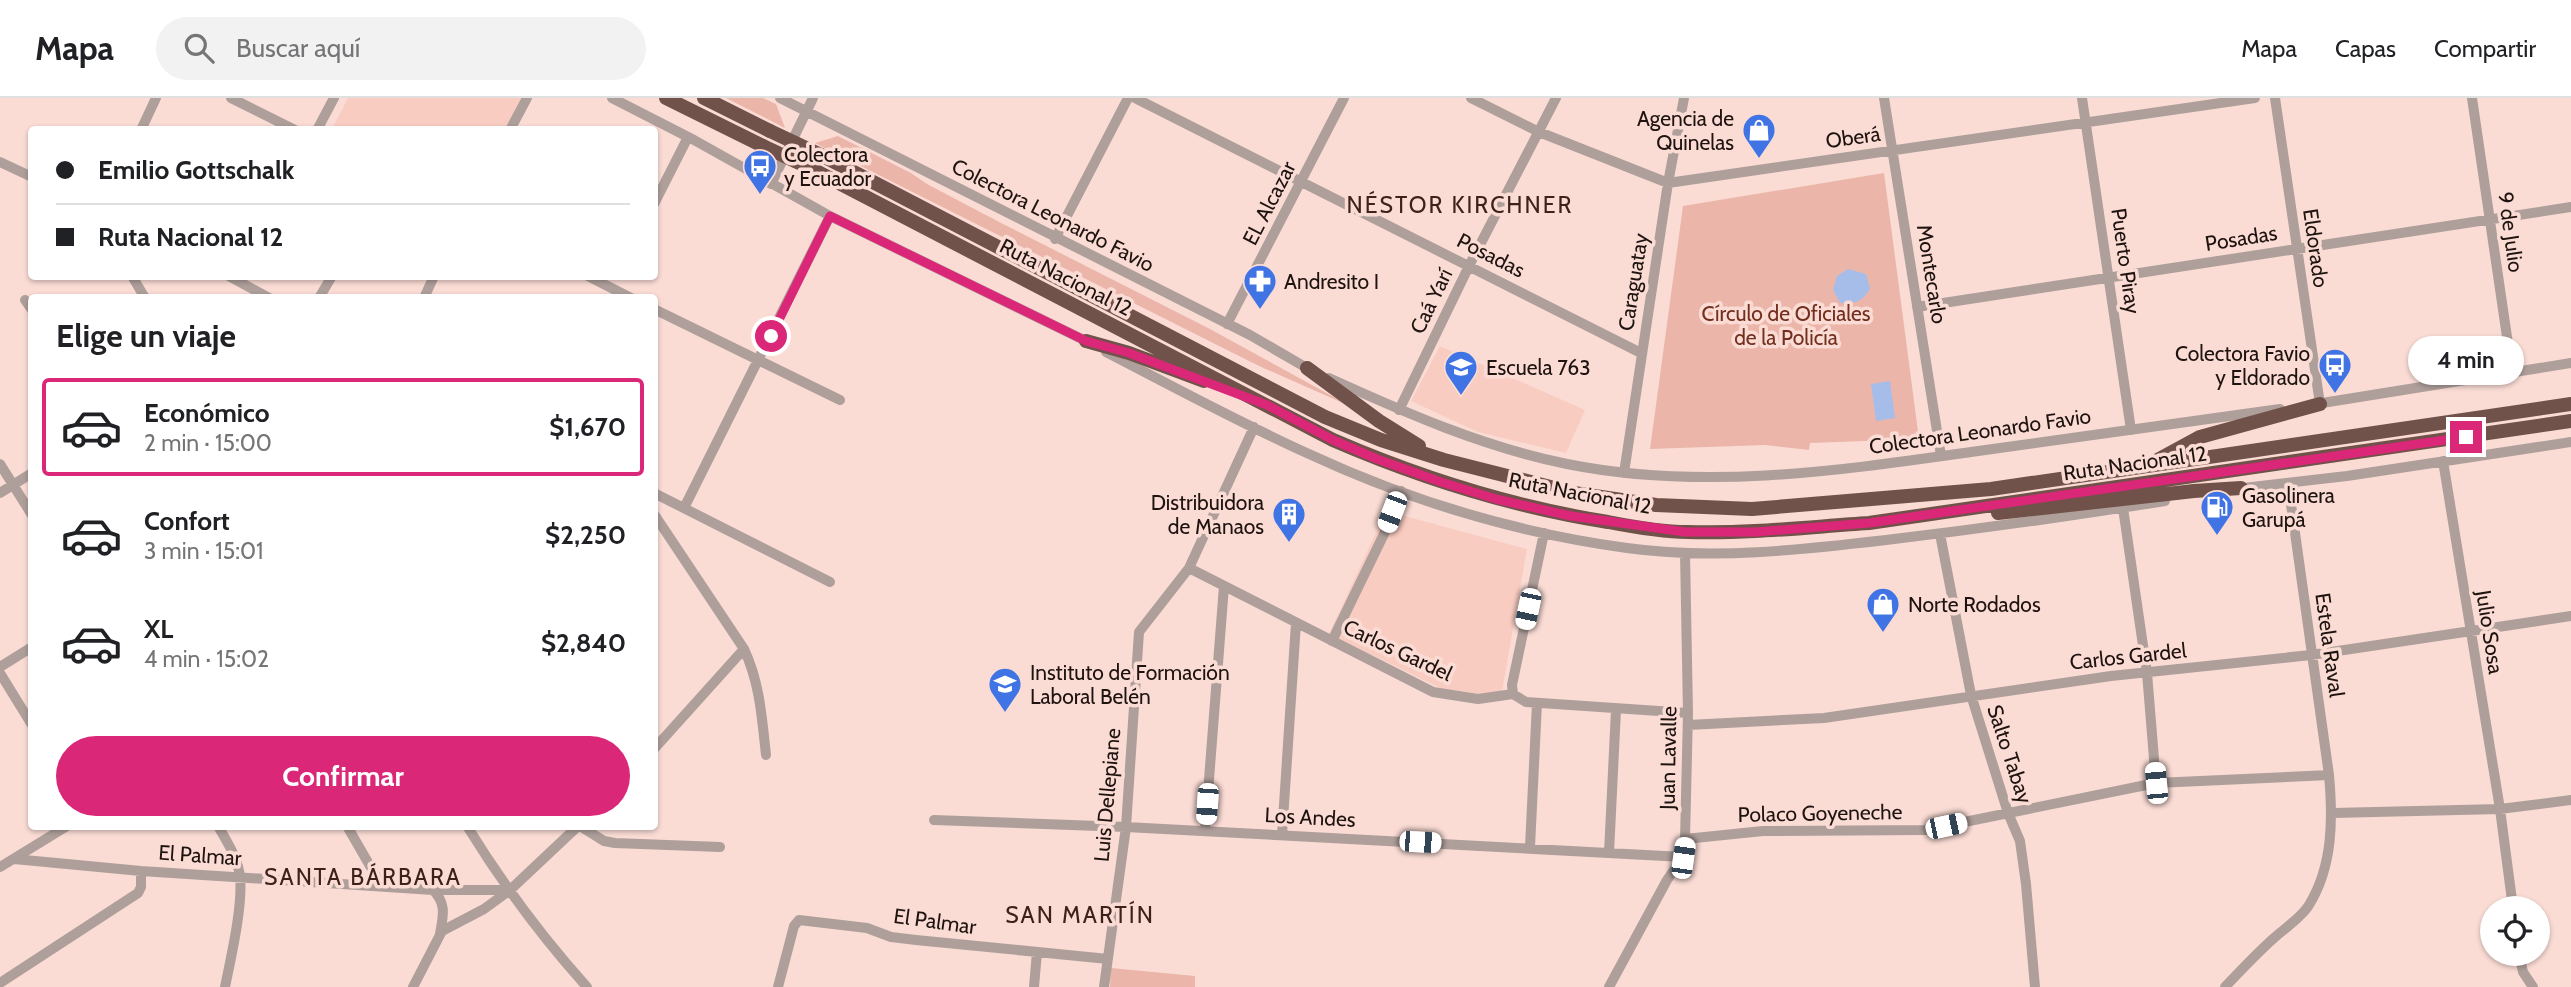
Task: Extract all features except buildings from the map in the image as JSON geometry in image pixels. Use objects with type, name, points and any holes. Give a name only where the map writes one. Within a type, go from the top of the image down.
[{"type":"highway","name":"Ruta Nacional 12","points":[[666,98],[814,170],[1333,440],[1377,459],[1496,499],[1635,527],[1696,532],[1756,532],[1923,515],[2571,421]]},
{"type":"highway","name":"Ruta Nacional 12","points":[[704,98],[821,155],[1325,417],[1381,440],[1444,460],[1587,495],[1656,505],[1752,509],[1991,489],[2571,404]]},
{"type":"highway","points":[[1086,341],[1129,353],[1267,405]]},
{"type":"highway","points":[[1307,368],[1378,421],[1444,460]]},
{"type":"highway","points":[[2146,467],[2200,437],[2320,404]]},
{"type":"highway","points":[[1923,515],[1983,515],[2241,488]]},
{"type":"street","points":[[143,126],[156,98]]},
{"type":"street","points":[[231,98],[287,126]]},
{"type":"street","points":[[319,126],[334,98]]},
{"type":"street","points":[[512,126],[527,98]]},
{"type":"street","points":[[612,98],[830,216],[1311,455],[1401,491],[1458,510],[1544,533],[1627,548],[1685,553],[1770,553],[1940,534],[2571,442]]},
{"type":"street","name":"Colectora Leonardo Favio","points":[[780,98],[1250,335],[1307,368],[1399,410],[1484,443],[1566,464],[1624,473],[1699,479],[1792,475],[2320,404],[2571,363]]},
{"type":"street","points":[[771,184],[813,98]]},
{"type":"street","points":[[1055,239],[1128,98]]},
{"type":"street","name":"Posadas","points":[[1135,98],[1641,353]]},
{"type":"street","name":"EL Alcazar","points":[[1227,324],[1344,98]]},
{"type":"street","name":"Oberá","points":[[1471,98],[1539,132],[1668,183],[2255,98]]},
{"type":"street","name":"Caá Yarí","points":[[1399,410],[1469,266],[1556,98]]},
{"type":"street","name":"Caraguatay","points":[[1624,473],[1668,183],[1684,98]]},
{"type":"street","name":"Montecarlo","points":[[1884,98],[1941,456]]},
{"type":"street","name":"Puerto Piray","points":[[2082,98],[2131,430]]},
{"type":"street","name":"Eldorado","points":[[2275,98],[2320,404]]},
{"type":"street","name":"9 de Julio","points":[[2472,98],[2512,371]]},
{"type":"street","points":[[658,196],[688,137]]},
{"type":"street","points":[[0,162],[28,175]]},
{"type":"street","name":"Posadas","points":[[1917,307],[2571,208]]},
{"type":"street","points":[[684,508],[830,216]]},
{"type":"street","points":[[236,280],[262,294]]},
{"type":"street","points":[[595,280],[623,294]]},
{"type":"street","points":[[612,289],[617,280]]},
{"type":"street","points":[[25,300],[28,304]]},
{"type":"street","points":[[658,311],[840,400]]},
{"type":"street","name":"Luis Dellepiane","points":[[1104,987],[1126,827],[1139,632],[1189,568],[1254,427]]},
{"type":"street","name":"Julio Sosa","points":[[2443,461],[2512,896]]},
{"type":"street","points":[[0,464],[28,509]]},
{"type":"street","points":[[0,493],[28,476]]},
{"type":"street","name":"Estela Raval","points":[[2225,987],[2308,907],[2328,856],[2333,813],[2329,775],[2288,482]]},
{"type":"street","points":[[1332,641],[1384,534],[1401,491]]},
{"type":"street","points":[[658,495],[830,582]]},
{"type":"street","points":[[2123,508],[2147,673],[2156,783]]},
{"type":"street","points":[[658,520],[754,668],[766,755]]},
{"type":"street","points":[[1513,694],[1512,685],[1544,533]]},
{"type":"street","name":"Salto Tabay","points":[[1940,534],[1971,695],[2008,813],[2020,841],[2035,966],[2035,987]]},
{"type":"street","name":"Juan Lavalle","points":[[1609,987],[1667,880],[1683,858],[1688,725],[1685,553]]},
{"type":"street","name":"Carlos Gardel","points":[[1189,568],[1433,692],[1478,699],[1513,694],[1526,702],[1688,713]]},
{"type":"street","points":[[1205,831],[1224,586]]},
{"type":"street","name":"Carlos Gardel","points":[[1688,725],[1824,718],[1971,695],[2311,655],[2571,616]]},
{"type":"street","points":[[1282,835],[1296,623]]},
{"type":"street","points":[[658,742],[744,649]]},
{"type":"street","points":[[0,667],[28,650]]},
{"type":"street","points":[[0,673],[28,718]]},
{"type":"street","points":[[1530,848],[1537,703]]},
{"type":"street","points":[[1609,853],[1616,710]]},
{"type":"street","name":"Polaco Goyeneche","points":[[1685,839],[1763,831],[1925,830],[2156,783],[2329,775]]},
{"type":"street","points":[[2333,813],[2500,809],[2571,800]]},
{"type":"street","name":"Los Andes","points":[[934,820],[1205,831],[1683,858]]},
{"type":"street","points":[[0,867],[61,830]]},
{"type":"street","points":[[220,830],[235,856],[240,877],[238,911],[225,987]]},
{"type":"street","points":[[349,830],[381,885]]},
{"type":"street","points":[[470,830],[510,891],[557,954],[587,987]]},
{"type":"street","points":[[440,934],[510,891],[575,830]]},
{"type":"street","points":[[586,830],[615,844],[720,847]]},
{"type":"street","name":"El Palmar","points":[[14,859],[141,871],[433,890],[510,891]]},
{"type":"street","points":[[0,983],[138,892],[141,887],[141,871]]},
{"type":"street","points":[[413,987],[440,934],[443,906],[433,890]]},
{"type":"street","name":"El Palmar","points":[[778,987],[794,926],[799,920],[867,928],[891,937],[1108,959]]},
{"type":"street","points":[[1034,987],[1037,952]]},
{"type":"street","points":[[2522,966],[2533,987]]},
{"type":"shaded area","points":[[348,98],[521,98],[507,126],[334,126]]},
{"type":"shaded area","points":[[1440,346],[1585,410],[1566,453],[1478,432],[1411,401]]},
{"type":"shaded area","points":[[1386,511],[1527,549],[1501,697],[1440,688],[1329,634]]},
{"type":"green space","points":[[726,98],[763,98],[776,104],[785,128]]},
{"type":"green space","points":[[838,136],[1003,224],[1210,329],[1354,408],[1257,365],[815,143]]},
{"type":"green space","name":"Círculo de Oficiales de la Policía","points":[[1884,173],[1919,439],[1810,443],[1809,450],[1765,445],[1650,449],[1683,206]]},
{"type":"green space","points":[[1111,968],[1195,976],[1195,987],[1110,987]]},
{"type":"water","points":[[1848,269],[1866,274],[1870,288],[1858,301],[1840,303],[1833,290],[1837,276]]},
{"type":"water","points":[[1890,381],[1895,418],[1876,421],[1871,384]]},
{"type":"place","name":"Agencia de Quinelas","points":[[1759,160]]},
{"type":"place","name":"Colectora y Ecuador","points":[[760,196]]},
{"type":"place","name":"Andresito I","points":[[1260,311]]},
{"type":"place","name":"Colectora Favio y Eldorado","points":[[2335,395]]},
{"type":"place","name":"Escuela 763","points":[[1461,397]]},
{"type":"place","name":"Gasolinera Garupá","points":[[2217,537]]},
{"type":"place","name":"Distribuidora de Manaos","points":[[1289,544]]},
{"type":"place","name":"Norte Rodados","points":[[1883,634]]},
{"type":"place","name":"Instituto de Formación Laboral Belén","points":[[1005,714]]},
{"type":"district","name":"NÉSTOR KIRCHNER","points":[[1460,205]]},
{"type":"district","name":"SANTA BÁRBARA","points":[[363,877]]},
{"type":"district","name":"SAN MARTÍN","points":[[1080,915]]},
{"type":"route","points":[[771,336],[830,216],[1086,341],[1129,353],[1267,405],[1333,440],[1377,459],[1496,499],[1571,516],[1685,532],[1756,532],[1869,523],[2466,437]]}]
